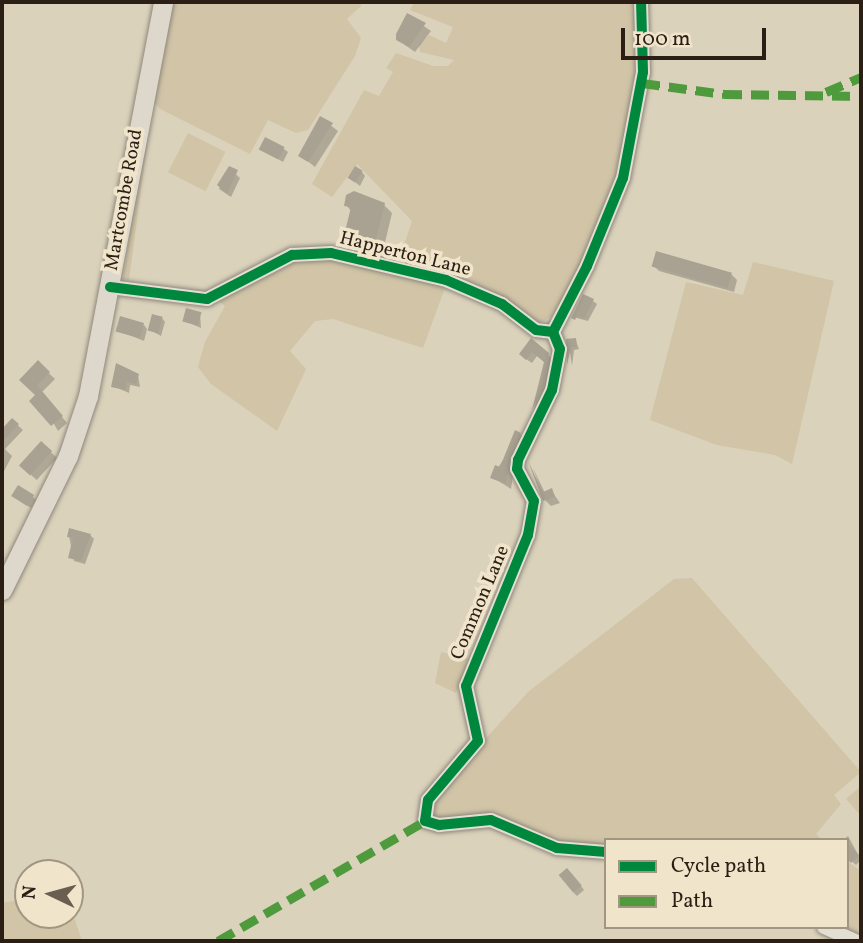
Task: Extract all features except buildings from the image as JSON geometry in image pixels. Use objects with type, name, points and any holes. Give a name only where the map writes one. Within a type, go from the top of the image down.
[{"type":"main road","name":"Martcombe Road","points":[[2,590],[80,426],[110,287],[163,2]]},
{"type":"street","points":[[553,332],[587,266],[623,178],[643,77],[641,2]]},
{"type":"street","name":"Happerton Lane","points":[[110,287],[206,299],[292,255],[331,253],[446,280],[502,304],[536,330],[553,332]]},
{"type":"street","name":"Common Lane","points":[[553,332],[560,349],[552,390],[518,460],[517,469],[534,501],[528,535],[466,686],[478,741],[428,800],[425,821],[439,825],[491,820],[557,848],[604,852]]},
{"type":"street","points":[[829,929],[856,941]]},
{"type":"shaded area","points":[[172,2],[360,2],[361,6],[347,19],[361,38],[355,56],[308,130],[296,133],[268,120],[250,154],[160,109],[151,98]]},
{"type":"shaded area","points":[[414,2],[638,2],[642,39],[621,177],[570,289],[552,316],[542,322],[533,323],[487,289],[398,263],[412,221],[357,164],[332,197],[312,184],[364,90],[379,96],[393,72],[386,68],[396,53],[433,66],[448,66],[454,60],[420,52],[419,45],[429,35],[446,43],[453,27],[410,10]]},
{"type":"shaded area","points":[[151,116],[129,280],[123,279],[146,124]]},
{"type":"shaded area","points":[[188,133],[225,152],[205,191],[168,172]]},
{"type":"shaded area","points":[[330,256],[446,285],[423,348],[333,319],[315,321],[290,351],[306,369],[277,431],[211,384],[198,367],[205,342],[225,306],[215,298],[293,259]]},
{"type":"shaded area","points":[[753,262],[834,281],[792,464],[775,455],[717,445],[650,420],[686,282],[743,295]]},
{"type":"shaded area","points":[[692,578],[861,772],[834,795],[841,804],[816,834],[820,838],[604,838],[604,845],[576,847],[494,816],[432,819],[430,805],[451,777],[528,692],[674,579]]},
{"type":"shaded area","points":[[441,652],[471,659],[456,693],[435,683]]},
{"type":"shaded area","points":[[861,786],[861,816],[846,799]]},
{"type":"shaded area","points":[[849,862],[861,871],[861,940],[835,929],[849,929]]},
{"type":"shaded area","points":[[14,901],[14,929],[78,929],[82,941],[2,941],[2,903]]},
{"type":"marked path","points":[[826,92],[861,77]]},
{"type":"marked path","points":[[642,83],[724,94],[861,96]]},
{"type":"marked path","points":[[218,941],[425,821]]},
{"type":"cycle path","points":[[553,332],[587,266],[623,178],[643,72],[641,2]]},
{"type":"cycle path","points":[[110,287],[207,299],[292,255],[331,253],[446,280],[502,304],[536,330],[553,332]]},
{"type":"cycle path","points":[[553,332],[560,349],[552,390],[518,460],[517,469],[534,501],[528,535],[466,686],[478,741],[428,800],[425,821],[439,825],[491,820],[557,848],[604,852]]}]
